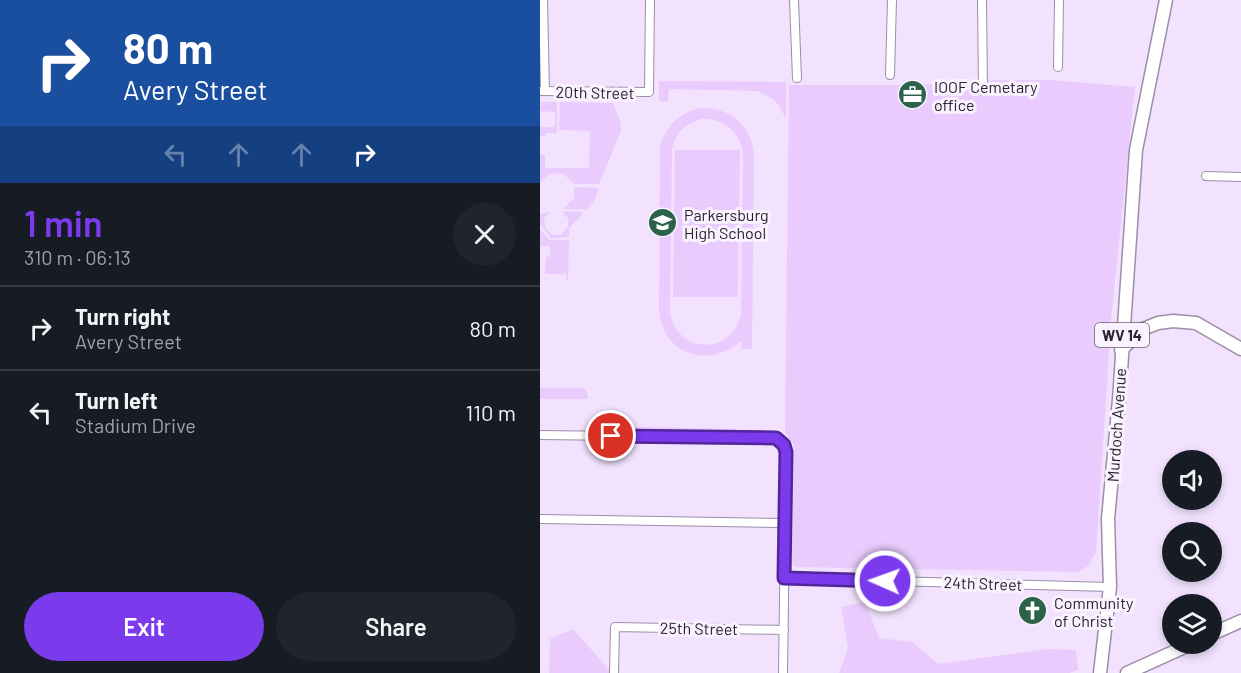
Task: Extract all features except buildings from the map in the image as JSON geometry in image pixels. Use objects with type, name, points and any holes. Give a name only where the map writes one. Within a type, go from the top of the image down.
[{"type":"main road","name":"Murdoch Avenue","points":[[1100,673],[1110,587],[1108,519],[1119,400],[1136,150],[1166,0]]},
{"type":"main road","points":[[1121,350],[1143,329],[1158,323],[1173,321],[1196,323],[1241,349]]},
{"type":"main road","points":[[1222,630],[1241,621]]},
{"type":"main road","points":[[1127,673],[1169,654]]},
{"type":"street","points":[[543,0],[543,91]]},
{"type":"street","name":"20th Street","points":[[543,91],[649,92],[650,0]]},
{"type":"street","points":[[794,0],[797,78]]},
{"type":"street","points":[[890,75],[892,0]]},
{"type":"street","points":[[982,0],[983,91]]},
{"type":"street","points":[[1058,67],[1059,0]]},
{"type":"street","points":[[1206,176],[1241,177]]},
{"type":"street","points":[[540,435],[776,438],[784,445],[786,452],[783,673]]},
{"type":"street","points":[[540,519],[784,523]]},
{"type":"street","name":"24th Street","points":[[784,578],[1110,587]]},
{"type":"street","name":"25th Street","points":[[614,673],[615,627],[783,630]]},
{"type":"shaded area","points":[[995,80],[1048,80],[1135,87],[1111,320],[1096,554],[1089,565],[1079,572],[797,567],[792,561],[794,445],[785,432],[789,85],[918,85]]},
{"type":"shaded area","points":[[659,81],[786,82],[786,119],[773,99],[757,91],[669,89],[668,101],[659,101]]},
{"type":"shaded area","points":[[541,102],[557,102],[557,133],[546,133],[545,136],[540,136],[540,127],[555,127],[555,112],[540,111]]},
{"type":"shaded area","points":[[560,102],[613,103],[621,123],[621,131],[599,184],[574,184],[563,173],[549,174],[540,182],[540,155],[545,155],[545,168],[589,168],[590,131],[559,130]]},
{"type":"shaded area","points":[[711,109],[730,115],[744,127],[752,144],[754,155],[752,349],[741,349],[741,341],[715,355],[689,353],[677,347],[668,337],[662,324],[659,309],[660,147],[674,122],[692,110]],"holes":[[[702,119],[710,119],[730,128],[742,147],[741,315],[735,329],[726,338],[714,344],[702,345],[691,342],[681,335],[673,324],[670,309],[672,149],[676,138],[686,126]]]},
{"type":"shaded area","points":[[675,150],[740,150],[738,297],[673,297]]},
{"type":"shaded area","points":[[574,187],[598,188],[596,198],[587,209],[563,209],[574,198]]},
{"type":"shaded area","points":[[565,211],[582,212],[582,215],[569,228],[569,237],[551,238],[540,224],[540,214],[550,212],[544,218],[545,228],[552,235],[561,235],[568,227],[568,218],[563,213]]},
{"type":"shaded area","points":[[540,229],[549,240],[569,240],[568,280],[565,280],[567,279],[566,274],[545,274],[546,257],[550,256],[550,246],[540,246]]},
{"type":"shaded area","points":[[540,388],[584,388],[588,399],[540,399]]},
{"type":"shaded area","points":[[598,426],[736,429],[736,432],[597,429]]},
{"type":"shaded area","points":[[865,602],[879,638],[912,642],[938,664],[1048,649],[1076,650],[1078,670],[1069,673],[839,673],[848,648],[841,607]]},
{"type":"shaded area","points":[[573,629],[612,673],[549,673],[550,639]]},
{"type":"place","name":"IOOF Cemetary office","points":[[913,95]]},
{"type":"place","name":"Parkersburg High School","points":[[663,223]]},
{"type":"place","name":"Community of Christ","points":[[1033,611]]},
{"type":"route","points":[[611,436],[776,438],[784,445],[786,452],[784,578],[885,581]]}]
